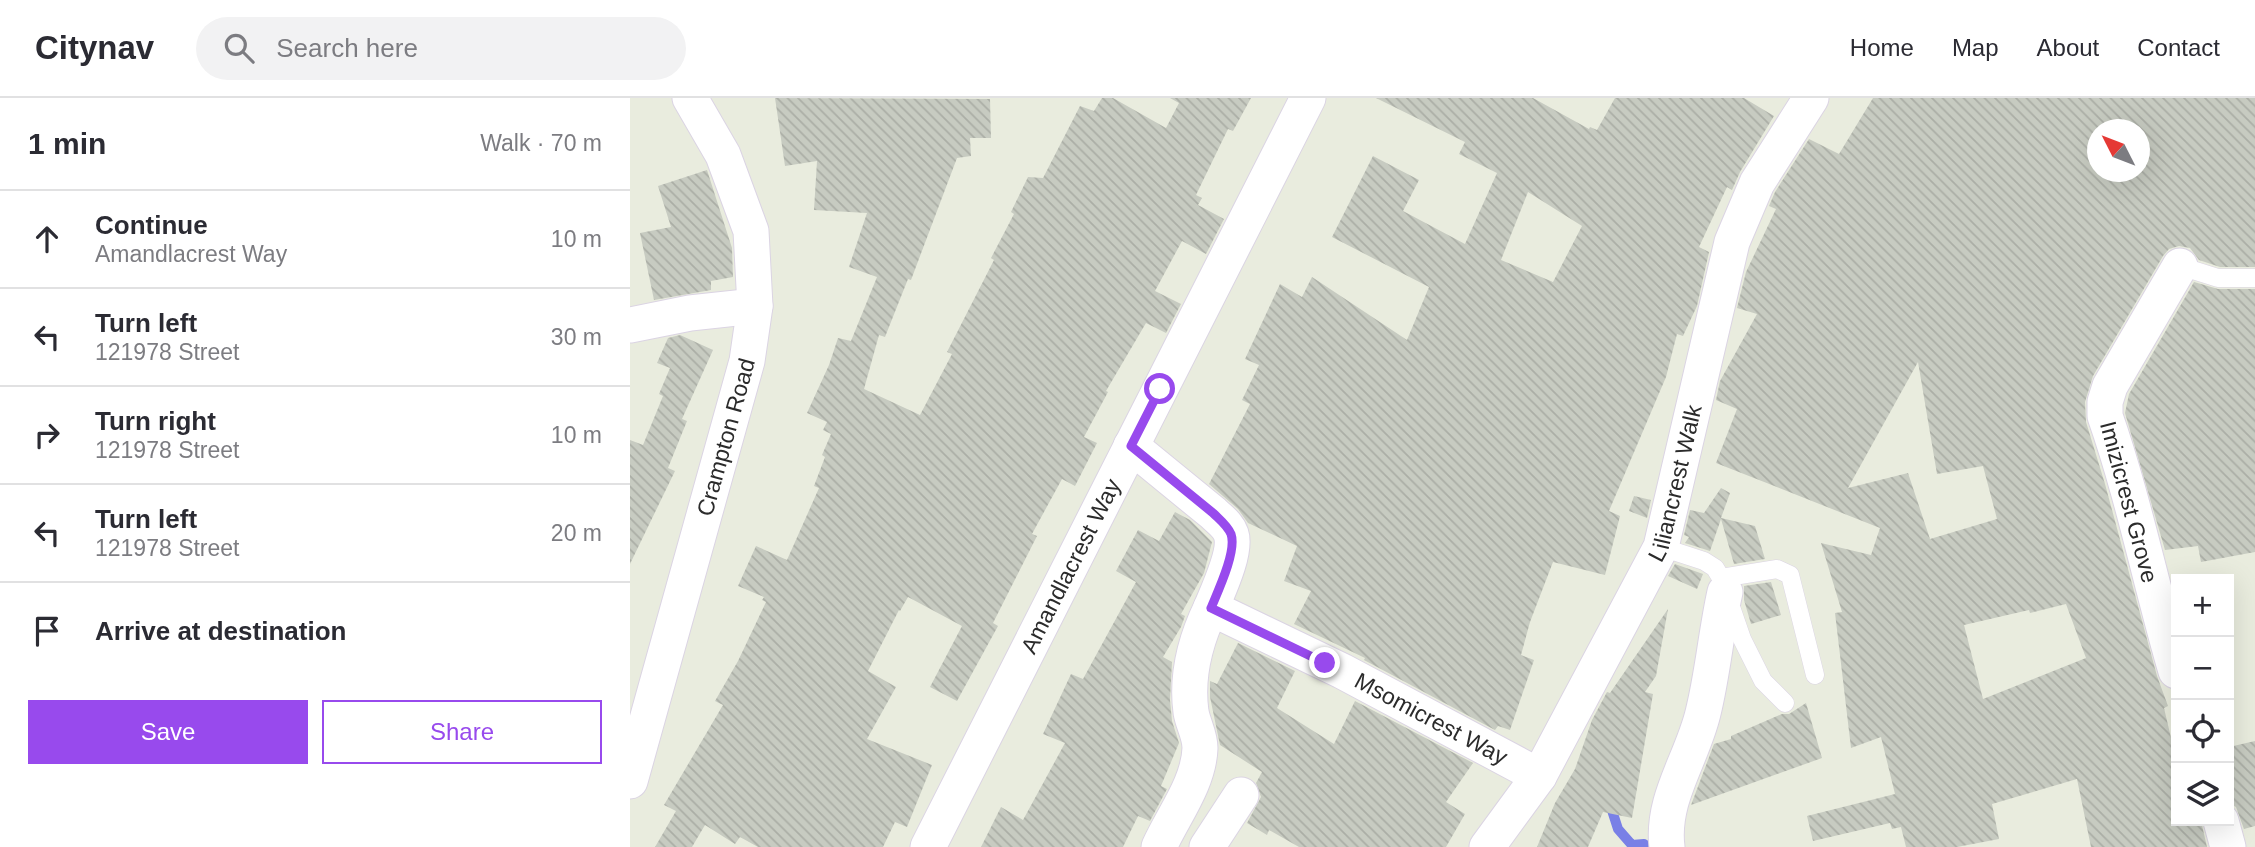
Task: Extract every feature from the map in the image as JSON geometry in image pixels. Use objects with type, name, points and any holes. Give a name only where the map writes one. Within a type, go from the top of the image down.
[{"type":"street","name":"Crampton Road","points":[[630,781],[747,361],[755,306],[751,231],[723,155],[690,98]]},
{"type":"street","name":"Amandlacrest Way","points":[[928,847],[1308,98]]},
{"type":"street","name":"Liliancrest Walk","points":[[1488,847],[1539,776],[1661,547],[1732,242],[1757,183],[1811,98]]},
{"type":"street","name":"Imizicrest Grove","points":[[2171,654],[2131,500],[2105,416],[2105,402],[2110,386],[2180,266]]},
{"type":"street","points":[[630,325],[690,313],[755,306]]},
{"type":"street","points":[[1131,446],[1213,513],[1225,524],[1232,536],[1232,548],[1200,631],[1191,666],[1192,714],[1200,749],[1193,779],[1159,847]]},
{"type":"street","points":[[1667,847],[1665,832],[1673,792],[1703,714],[1723,585]]},
{"type":"street","name":"Msomicrest Way","points":[[1211,608],[1325,663],[1539,776]]},
{"type":"street","points":[[1207,847],[1241,795]]},
{"type":"street","points":[[2222,826],[2228,847]]},
{"type":"lane","points":[[2180,266],[2218,278],[2255,278]]},
{"type":"lane","points":[[1661,547],[1704,561],[1715,568],[1742,639],[1763,681],[1785,703]]},
{"type":"lane","points":[[1723,585],[1777,569],[1790,575],[1815,676]]},
{"type":"building","points":[[775,98],[990,99],[991,138],[970,138],[971,156],[957,158],[911,280],[908,279],[885,337],[879,335],[864,389],[920,415],[952,354],[947,352],[994,260],[991,258],[1014,214],[1011,212],[1028,177],[1043,178],[1080,106],[1094,111],[1102,98],[1113,98],[1166,128],[1179,103],[1170,98],[1251,98],[1233,131],[1228,129],[1196,195],[1202,198],[1198,205],[1224,219],[1206,254],[1182,241],[1155,291],[1181,304],[1166,333],[1146,323],[1106,391],[1108,392],[1084,437],[1097,443],[1075,486],[1062,479],[1032,534],[1037,536],[993,623],[998,626],[957,701],[930,687],[962,626],[908,597],[868,671],[896,687],[867,739],[932,765],[907,827],[895,822],[883,847],[758,847],[740,837],[735,844],[705,825],[692,847],[655,847],[676,811],[664,805],[723,705],[715,701],[738,661],[766,602],[762,600],[764,597],[738,586],[756,546],[787,560],[819,488],[814,486],[831,434],[823,430],[827,422],[807,413],[838,338],[851,341],[877,277],[849,267],[867,213],[814,210],[817,161],[785,166]]},
{"type":"building","points":[[1376,98],[1533,98],[1589,129],[1590,127],[1597,130],[1615,98],[1744,98],[1774,116],[1732,190],[1727,187],[1699,247],[1709,252],[1697,306],[1683,336],[1677,334],[1666,377],[1609,511],[1620,516],[1605,575],[1553,562],[1530,622],[1521,655],[1534,660],[1510,730],[1498,726],[1495,730],[1364,660],[1365,658],[1294,624],[1311,591],[1284,581],[1297,546],[1248,523],[1238,509],[1209,484],[1250,404],[1242,400],[1259,365],[1245,359],[1280,284],[1302,297],[1312,277],[1407,340],[1429,287],[1332,237],[1373,156],[1419,180],[1403,211],[1465,244],[1497,173],[1459,154],[1465,142]],"holes":[[[1528,192],[1582,226],[1553,282],[1501,260]]]},
{"type":"building","points":[[1873,98],[2255,98],[2255,267],[2220,267],[2199,260],[2190,248],[2179,246],[2169,249],[2093,376],[2085,402],[2086,422],[2157,676],[2168,706],[2164,708],[2171,738],[2171,826],[2202,826],[2207,847],[2091,847],[2077,779],[1992,804],[1999,839],[1957,847],[1906,847],[1901,827],[1892,829],[1890,823],[1813,841],[1807,816],[1895,794],[1881,737],[1851,748],[1835,613],[1842,612],[1821,543],[1871,555],[1880,528],[1716,463],[1737,409],[1716,400],[1720,381],[1757,314],[1737,308],[1746,272],[1776,209],[1769,206],[1775,192],[1809,139],[1839,154]],"holes":[[[1918,362],[1937,474],[1983,466],[1997,519],[1930,539],[1908,473],[1848,488]],[[2066,604],[2086,658],[1983,699],[1964,625]]]},
{"type":"building","points":[[707,170],[732,248],[733,277],[711,281],[711,290],[654,300],[640,233],[671,227],[658,186]]},
{"type":"building","points":[[2194,282],[2218,289],[2255,289],[2255,552],[2201,562],[2198,546],[2165,550],[2125,413],[2129,394]]},
{"type":"building","points":[[680,335],[713,350],[682,419],[687,421],[668,468],[675,471],[630,564],[630,440],[643,445],[663,396],[659,394],[670,368],[657,363],[668,338]]},
{"type":"building","points":[[1721,488],[1730,493],[1721,518],[1755,526],[1765,559],[1734,564],[1721,519],[1710,551],[1685,543],[1689,537],[1684,535],[1690,510],[1704,513]]},
{"type":"building","points":[[1634,496],[1651,500],[1647,518],[1629,511]]},
{"type":"building","points":[[1175,512],[1190,520],[1212,542],[1204,573],[1181,614],[1185,616],[1181,627],[1163,657],[1172,662],[1170,700],[1172,721],[1179,743],[1161,786],[1167,789],[1150,821],[1138,816],[1123,847],[981,847],[1001,807],[1023,820],[1065,743],[1043,734],[1071,674],[1083,679],[1136,582],[1116,571],[1138,530],[1159,541]]},
{"type":"building","points":[[1675,564],[1703,574],[1697,589],[1668,576]]},
{"type":"building","points":[[1771,582],[1781,615],[1751,624],[1744,600],[1744,586]]},
{"type":"building","points":[[1668,609],[1656,676],[1645,692],[1653,694],[1632,818],[1603,812],[1588,847],[1537,847],[1555,803],[1575,769],[1592,720],[1607,692],[1610,693]]},
{"type":"building","points":[[1238,643],[1295,671],[1277,708],[1334,744],[1355,701],[1473,763],[1446,802],[1465,814],[1446,847],[1299,847],[1269,830],[1267,835],[1247,823],[1261,797],[1256,783],[1262,772],[1220,745],[1210,697],[1210,681],[1217,684]]},
{"type":"building","points":[[1806,703],[1822,758],[1691,805],[1714,744],[1731,739],[1731,736],[1782,714],[1789,714]]},
{"type":"building","points":[[2255,741],[2255,826],[2244,829],[2234,806],[2234,746]]},
{"type":"waterway","points":[[1609,801],[1618,829],[1632,845],[1644,844],[1648,847]]},
{"type":"route","points":[[1160,389],[1131,446],[1213,513],[1225,524],[1232,536],[1232,548],[1211,608],[1325,663]]}]
